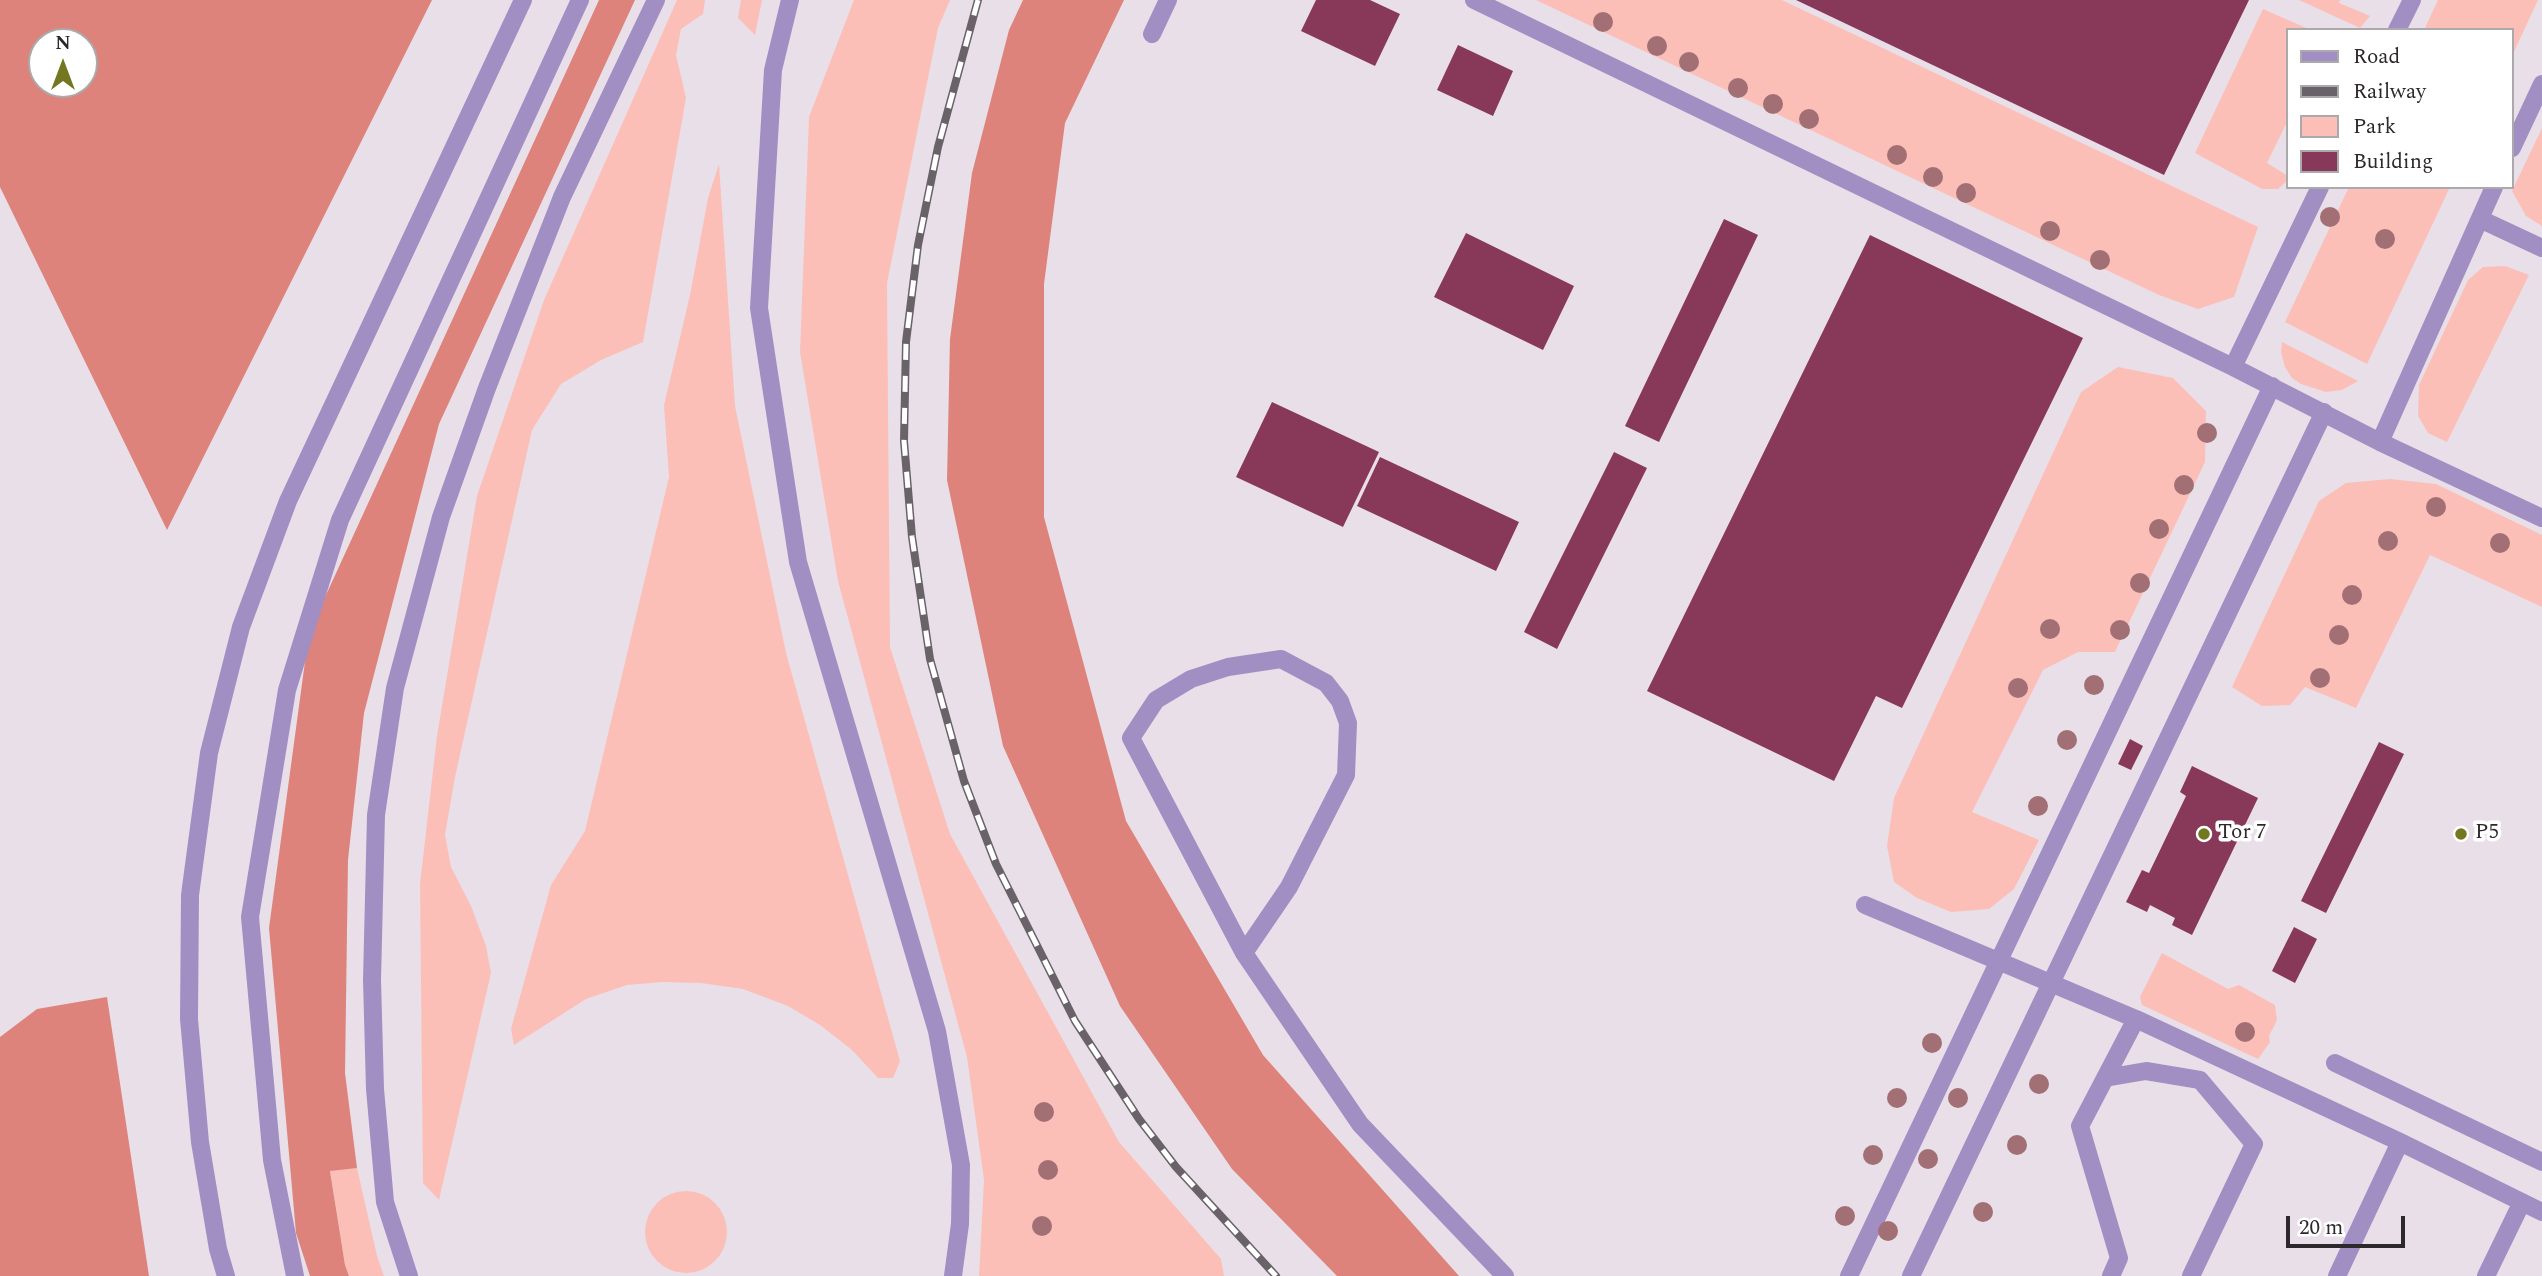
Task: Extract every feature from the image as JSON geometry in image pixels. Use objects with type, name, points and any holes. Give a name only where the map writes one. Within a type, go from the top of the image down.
[{"type":"street","points":[[226,1276],[218,1249],[200,1142],[189,1019],[190,895],[209,753],[241,627],[288,501],[523,0]]},
{"type":"street","points":[[295,1276],[272,1160],[250,917],[287,690],[340,520],[580,0]]},
{"type":"street","points":[[409,1276],[385,1202],[375,1089],[372,980],[376,815],[394,688],[441,517],[487,388],[562,197],[656,0]]},
{"type":"street","points":[[790,0],[773,70],[760,308],[798,562],[937,1031],[961,1165],[960,1224],[953,1276]]},
{"type":"street","points":[[1152,34],[1168,0]]},
{"type":"street","points":[[1474,0],[2272,386],[2380,442],[2542,518]]},
{"type":"street","points":[[2398,28],[2412,0]]},
{"type":"street","points":[[2514,144],[2542,84]]},
{"type":"street","points":[[2233,367],[2319,189]]},
{"type":"street","points":[[2380,442],[2493,189]]},
{"type":"street","points":[[2480,219],[2542,248]]},
{"type":"street","points":[[1849,1276],[2272,386]]},
{"type":"street","points":[[1911,1276],[2324,412]]},
{"type":"street","points":[[1244,953],[1289,887],[1346,775],[1348,723],[1340,701],[1326,682],[1281,659],[1228,667],[1191,679],[1156,701],[1131,738],[1244,953],[1360,1124],[1505,1276]]},
{"type":"street","points":[[1865,905],[2136,1019],[2400,1142],[2542,1212]]},
{"type":"street","points":[[2111,1276],[2119,1258],[2080,1126],[2136,1019]]},
{"type":"street","points":[[2335,1063],[2542,1162]]},
{"type":"street","points":[[2105,1078],[2146,1071],[2200,1080],[2254,1144],[2191,1276]]},
{"type":"street","points":[[2337,1276],[2400,1142]]},
{"type":"street","points":[[2486,1276],[2522,1202]]},
{"type":"street","points":[[213,1276],[218,1249]]},
{"type":"green space","points":[[677,0],[705,0],[703,14],[681,29],[676,55],[686,98],[643,342],[601,360],[561,384],[532,430],[455,777],[445,835],[451,867],[471,906],[486,946],[491,973],[439,1200],[423,1183],[420,884],[437,736],[477,496],[544,300]]},
{"type":"green space","points":[[741,0],[762,0],[755,35],[738,18]]},
{"type":"green space","points":[[854,0],[950,0],[938,28],[887,283],[890,647],[950,834],[1119,1142],[1221,1259],[1224,1276],[979,1276],[984,1180],[967,1057],[838,581],[800,352],[809,117]]},
{"type":"green space","points":[[1536,0],[1782,0],[2258,227],[2234,297],[2198,309],[2159,295]]},
{"type":"green space","points":[[2299,0],[2340,0],[2339,3],[2370,16],[2360,28]]},
{"type":"green space","points":[[2438,0],[2538,0],[2514,52],[2514,28],[2425,28]]},
{"type":"green space","points":[[2263,9],[2306,28],[2286,28],[2286,124],[2267,163],[2286,175],[2286,182],[2278,189],[2262,189],[2195,153]]},
{"type":"green space","points":[[2542,128],[2542,226],[2526,216],[2512,191]]},
{"type":"green space","points":[[719,164],[735,406],[786,653],[900,1061],[893,1078],[878,1078],[852,1050],[820,1025],[788,1006],[743,989],[701,983],[627,985],[586,999],[514,1045],[511,1029],[551,885],[585,831],[669,477],[664,405],[690,295],[708,198]]},
{"type":"green space","points":[[2348,189],[2449,189],[2367,364],[2285,322]]},
{"type":"green space","points":[[2505,266],[2529,275],[2447,442],[2428,433],[2418,416],[2419,385],[2468,280],[2483,267]]},
{"type":"green space","points":[[2282,342],[2358,381],[2342,390],[2326,392],[2301,384],[2292,378],[2285,367],[2281,352]]},
{"type":"green space","points":[[2118,367],[2173,378],[2206,411],[2205,462],[2115,652],[2078,652],[2043,670],[1972,812],[2039,840],[2014,889],[1989,909],[1951,912],[1917,898],[1894,882],[1887,846],[1894,798],[2081,392]]},
{"type":"green space","points":[[2390,479],[2436,484],[2542,535],[2542,607],[2430,555],[2356,708],[2305,687],[2290,705],[2262,706],[2232,687],[2319,501],[2346,483]]},
{"type":"green space","points":[[2162,953],[2228,989],[2239,985],[2275,1005],[2277,1020],[2269,1036],[2270,1042],[2258,1059],[2142,1005],[2140,997]]},
{"type":"green space","points":[[357,1168],[384,1276],[349,1276],[345,1265],[330,1170]]},
{"type":"green space","points":[[686,1191],[702,1194],[715,1203],[724,1216],[727,1232],[724,1248],[715,1261],[702,1270],[686,1273],[670,1270],[657,1261],[648,1248],[645,1232],[648,1216],[657,1203],[670,1194]]},
{"type":"shaded area","points":[[0,0],[432,0],[167,530],[0,187]]},
{"type":"shaded area","points":[[599,0],[635,0],[439,424],[364,713],[348,860],[345,1073],[357,1168],[330,1171],[349,1276],[310,1276],[296,1233],[269,928],[309,632]]},
{"type":"shaded area","points":[[1023,0],[1124,0],[1065,123],[1044,284],[1044,517],[1126,821],[1263,1055],[1459,1276],[1337,1276],[1232,1169],[1120,1006],[1003,746],[947,480],[950,339],[972,173],[1009,30]]},
{"type":"shaded area","points":[[107,997],[149,1276],[0,1276],[0,1037],[37,1009]]},
{"type":"building","points":[[1316,0],[1370,0],[1400,14],[1375,66],[1301,31]]},
{"type":"building","points":[[1796,0],[2249,0],[2164,175]]},
{"type":"building","points":[[1458,45],[1513,71],[1493,116],[1437,90]]},
{"type":"building","points":[[1724,219],[1758,235],[1659,442],[1625,426]]},
{"type":"building","points":[[1466,233],[1574,286],[1543,350],[1434,297]]},
{"type":"building","points":[[1870,235],[2083,338],[1902,708],[1876,696],[1834,781],[1647,691]]},
{"type":"building","points":[[1272,402],[1379,452],[1343,527],[1236,477]]},
{"type":"building","points":[[1614,452],[1647,468],[1557,649],[1524,632]]},
{"type":"building","points":[[1380,457],[1519,522],[1496,571],[1357,506]]},
{"type":"building","points":[[2130,739],[2143,746],[2131,770],[2118,764]]},
{"type":"building","points":[[2379,742],[2404,754],[2326,913],[2301,901]]},
{"type":"building","name":"Tor 7","points":[[2192,766],[2258,798],[2192,935],[2172,925],[2175,918],[2150,905],[2147,912],[2126,902],[2142,870],[2149,873],[2186,796],[2180,792]]},
{"type":"building","points":[[2294,927],[2317,939],[2295,983],[2272,971]]},
{"type":"railway","points":[[978,0],[938,147],[918,245],[906,342],[904,441],[912,537],[930,659],[964,781],[996,864],[1075,1021],[1139,1119],[1176,1167],[1276,1276]]},
{"type":"place","name":"Tor 7","points":[[2204,834]]},
{"type":"place","name":"P5","points":[[2461,834]]}]
